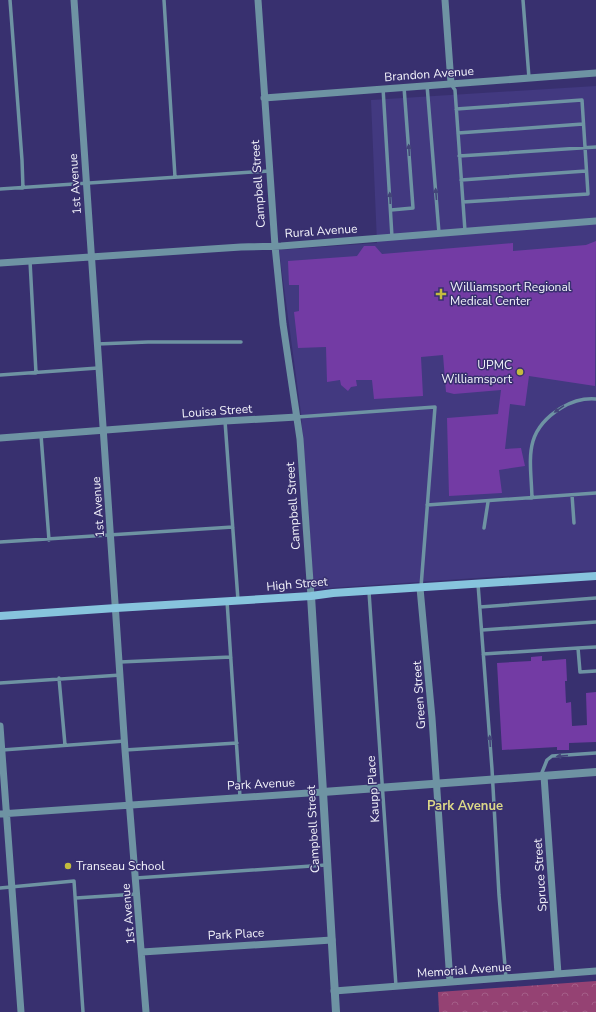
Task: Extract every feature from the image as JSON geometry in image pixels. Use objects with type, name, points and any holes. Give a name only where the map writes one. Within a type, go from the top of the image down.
[{"type":"main road","name":"High Street","points":[[0,616],[596,576]]},
{"type":"street","name":"1st Avenue","points":[[74,0],[125,750],[146,1012]]},
{"type":"street","name":"Campbell Street","points":[[258,0],[274,246],[303,473],[324,792],[336,1012]]},
{"type":"street","points":[[445,0],[451,83]]},
{"type":"street","name":"Brandon Avenue","points":[[264,98],[596,73]]},
{"type":"street","name":"Rural Avenue","points":[[0,263],[241,246],[274,246],[596,222]]},
{"type":"street","name":"Louisa Street","points":[[0,438],[297,417]]},
{"type":"street","name":"Green Street","points":[[420,588],[432,718],[450,982]]},
{"type":"street","points":[[0,726],[3,814],[11,887],[21,1012]]},
{"type":"street","name":"Park Avenue","points":[[3,814],[596,772]]},
{"type":"street","name":"Spruce Street","points":[[542,776],[558,974]]},
{"type":"street","name":"Park Place","points":[[142,952],[332,940]]},
{"type":"street","name":"Memorial Avenue","points":[[334,991],[596,971]]},
{"type":"lane","points":[[10,0],[23,188]]},
{"type":"lane","points":[[164,0],[175,177]]},
{"type":"lane","points":[[523,0],[529,78]]},
{"type":"lane","points":[[451,83],[455,90],[465,231]]},
{"type":"lane","points":[[428,85],[439,233]]},
{"type":"lane","points":[[391,210],[413,208],[404,87]]},
{"type":"lane","points":[[383,88],[392,237]]},
{"type":"lane","points":[[456,109],[582,100],[588,194],[462,202]]},
{"type":"lane","points":[[458,133],[583,124]]},
{"type":"lane","points":[[459,156],[585,147],[596,148]]},
{"type":"lane","points":[[0,189],[269,171]]},
{"type":"lane","points":[[461,180],[586,171]]},
{"type":"lane","points":[[30,261],[36,372]]},
{"type":"lane","points":[[97,344],[148,342],[241,342]]},
{"type":"lane","points":[[0,375],[98,368]]},
{"type":"lane","points":[[532,498],[530,458],[534,439],[541,425],[556,411],[567,404],[580,400],[596,399]]},
{"type":"lane","name":"Louisa Street","points":[[297,417],[435,407]]},
{"type":"lane","name":"Green Street","points":[[420,588],[435,407]]},
{"type":"lane","points":[[225,421],[238,600]]},
{"type":"lane","points":[[41,434],[49,540]]},
{"type":"lane","points":[[427,505],[488,502],[596,493]]},
{"type":"lane","points":[[572,495],[574,523]]},
{"type":"lane","points":[[484,528],[488,502]]},
{"type":"lane","points":[[0,542],[233,528]]},
{"type":"lane","points":[[478,584],[492,780],[498,895],[506,978]]},
{"type":"lane","name":"Kaupp Place","points":[[369,591],[396,986]]},
{"type":"lane","points":[[480,607],[596,598]]},
{"type":"lane","points":[[227,601],[240,797]]},
{"type":"lane","points":[[482,630],[596,622]]},
{"type":"lane","points":[[483,654],[596,646]]},
{"type":"lane","points":[[578,648],[580,672],[596,672]]},
{"type":"lane","points":[[120,662],[231,657]]},
{"type":"lane","points":[[0,683],[59,678],[121,676]]},
{"type":"lane","points":[[59,678],[64,745]]},
{"type":"lane","points":[[1,750],[125,741]]},
{"type":"lane","points":[[125,750],[237,743]]},
{"type":"lane","points":[[542,776],[547,760],[552,756],[596,752]]},
{"type":"lane","points":[[136,878],[327,865]]},
{"type":"lane","points":[[0,888],[74,881],[84,1012]]},
{"type":"lane","points":[[76,898],[137,894]]},
{"type":"shaded area","name":"Williamsport Regional Medical Center","points":[[596,86],[596,570],[314,589],[301,413],[279,250],[377,243],[371,100]]},
{"type":"green space","points":[[596,981],[596,1012],[439,1012],[438,992]]},
{"type":"building","name":"UPMC Williamsport","points":[[596,241],[595,386],[529,376],[525,406],[510,404],[505,449],[521,448],[525,466],[499,470],[502,493],[449,496],[447,418],[498,414],[501,390],[454,394],[446,392],[443,355],[421,357],[423,396],[374,399],[372,380],[356,380],[357,386],[351,387],[348,391],[341,385],[340,380],[327,382],[326,347],[298,348],[294,312],[299,311],[299,285],[289,285],[288,261],[357,256],[364,246],[375,246],[382,254],[513,243],[513,251],[586,245]]},
{"type":"building","points":[[542,656],[542,661],[566,659],[566,703],[571,702],[572,726],[587,725],[586,693],[596,692],[596,742],[569,743],[569,750],[557,750],[557,747],[502,750],[497,663],[531,661],[531,657]]},
{"type":"place","name":"Williamsport Regional Medical Center","points":[[441,294]]},
{"type":"place","name":"UPMC Williamsport","points":[[520,372]]},
{"type":"place","name":"Transeau School","points":[[68,866]]},
{"type":"district","name":"Park Avenue","points":[[465,805]]}]
